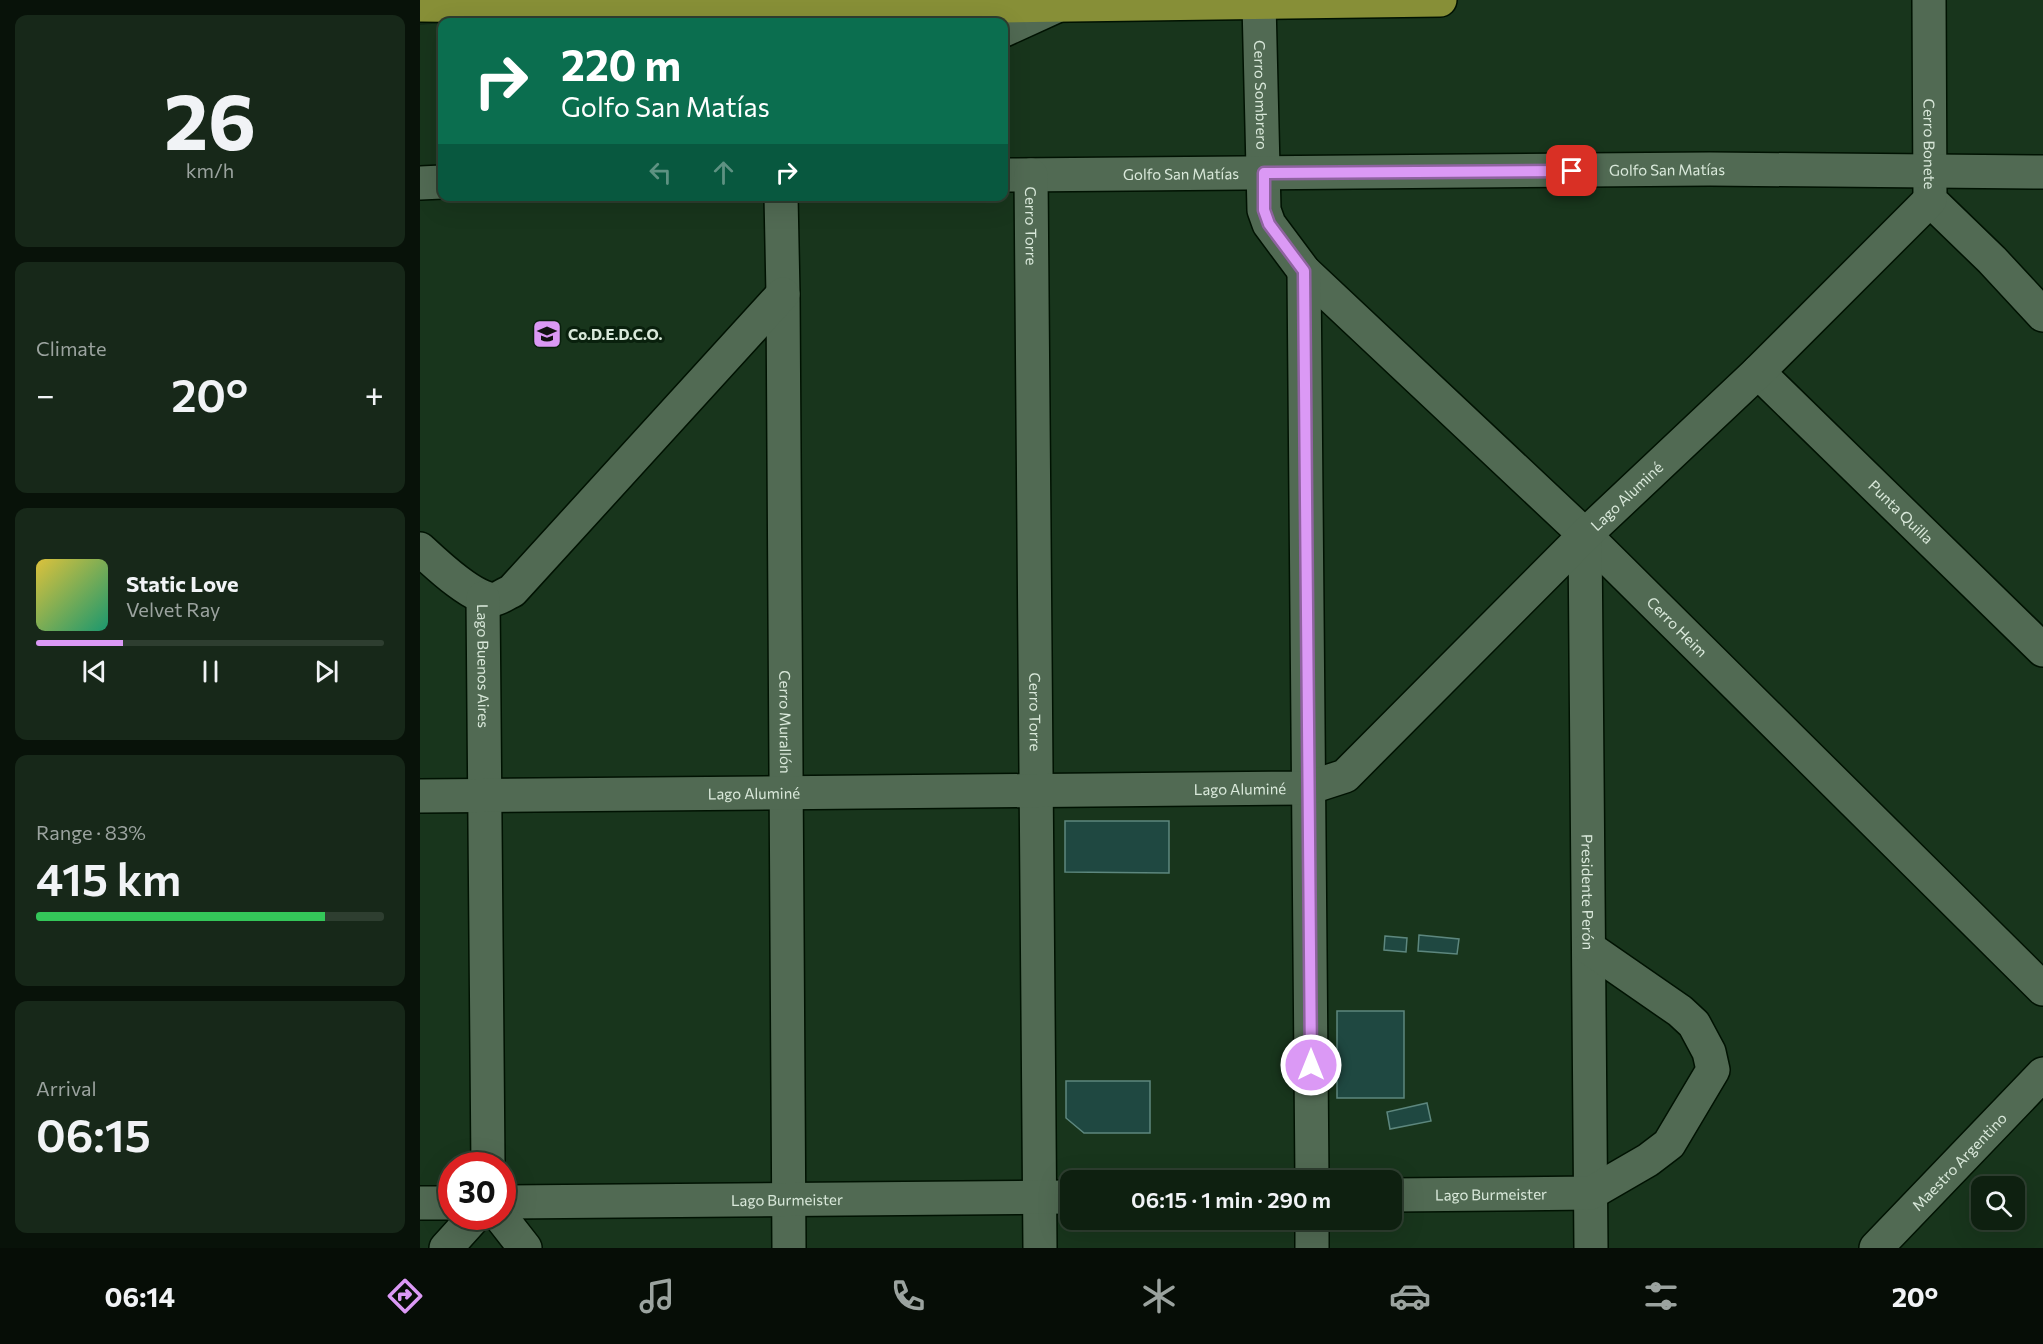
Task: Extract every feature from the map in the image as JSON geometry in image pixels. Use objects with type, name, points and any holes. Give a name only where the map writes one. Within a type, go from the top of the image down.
[{"type":"highway","points":[[420,5],[623,6],[777,10],[1064,2],[1259,3],[1440,0]]},
{"type":"highway","points":[[492,18],[623,6]]},
{"type":"highway","points":[[420,25],[438,23]]},
{"type":"street","name":"Cerro Bonete","points":[[1929,0],[1930,185],[1992,260],[2043,315]]},
{"type":"street","points":[[1008,28],[1064,2]]},
{"type":"street","name":"Cerro Sombrero","points":[[1259,3],[1264,210],[1269,224],[1304,271]]},
{"type":"street","name":"Golfo San Matías","points":[[1017,175],[1710,169],[1930,185],[2043,172]]},
{"type":"street","name":"Cerro Torre","points":[[1017,175],[1036,790],[1055,1198],[1040,1248]]},
{"type":"street","points":[[420,183],[438,182]]},
{"type":"street","name":"Lago Aluminé","points":[[420,796],[1308,788],[1345,776],[1586,535],[1758,372],[1930,185]]},
{"type":"street","name":"Cerro Murallón","points":[[781,201],[789,1248]]},
{"type":"street","points":[[1304,271],[1312,1170]]},
{"type":"street","name":"Cerro Heim","points":[[1304,271],[1586,535],[2043,989]]},
{"type":"street","name":"Lago Buenos Aires","points":[[488,1152],[483,598],[495,599],[512,591],[783,294]]},
{"type":"street","name":"Punta Quilla","points":[[1758,372],[2043,650]]},
{"type":"street","name":"Presidente Perón","points":[[1586,535],[1591,1248]]},
{"type":"street","points":[[420,549],[450,576],[483,598]]},
{"type":"street","points":[[1589,948],[1680,1011],[1694,1024],[1709,1052],[1713,1070],[1669,1144],[1648,1160],[1591,1193]]},
{"type":"street","name":"Maestro Argentino","points":[[1876,1248],[2043,1074]]},
{"type":"street","name":"Lago Burmeister","points":[[1402,1195],[1591,1193]]},
{"type":"street","name":"Lago Burmeister","points":[[516,1202],[1055,1198]]},
{"type":"street","points":[[420,1203],[438,1203]]},
{"type":"street","points":[[446,1248],[462,1230]]},
{"type":"street","points":[[511,1230],[525,1248]]},
{"type":"street","points":[[1312,1230],[1312,1248]]},
{"type":"shaded area","points":[[1440,0],[2043,0],[2043,1248],[420,1248],[420,25],[438,23],[438,201],[1008,201],[1008,18],[492,18],[623,6]]},
{"type":"building","points":[[1065,821],[1169,821],[1169,873],[1065,872]]},
{"type":"building","points":[[1419,935],[1459,939],[1457,954],[1418,951]]},
{"type":"building","points":[[1385,936],[1407,938],[1406,952],[1384,950]]},
{"type":"building","points":[[1337,1011],[1404,1011],[1404,1098],[1337,1098]]},
{"type":"building","points":[[1066,1081],[1150,1081],[1150,1133],[1084,1133],[1066,1118]]},
{"type":"building","points":[[1427,1103],[1431,1121],[1390,1129],[1387,1112]]},
{"type":"place","name":"Co.D.E.D.C.O.","points":[[547,334]]},
{"type":"route","points":[[1311,1065],[1304,271],[1269,224],[1264,210],[1264,173],[1572,171]]}]
